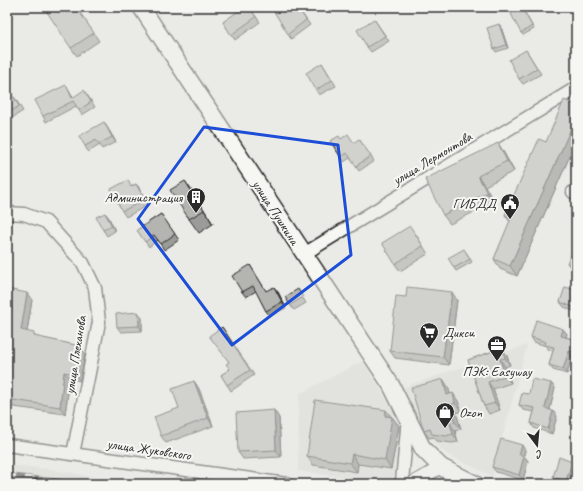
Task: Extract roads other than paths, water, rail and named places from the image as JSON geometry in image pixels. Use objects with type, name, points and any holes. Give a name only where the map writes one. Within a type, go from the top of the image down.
[{"type":"main road","name":"улица Пушкина","points":[[142,7],[391,385],[422,449],[441,468],[475,484]]},
{"type":"street","name":"улица Лермонтова","points":[[304,254],[576,88]]},
{"type":"street","name":"улица Плеханова","points":[[7,213],[24,214],[46,222],[84,263],[95,288],[99,322],[73,454]]},
{"type":"street","points":[[400,484],[403,474],[408,419]]},
{"type":"street","name":"улица Жуковского","points":[[7,445],[288,484]]},
{"type":"street","points":[[411,484],[441,468]]},
{"type":"railway","points":[[7,475],[84,484]]},
{"type":"place","name":"Администрация","points":[[196,214]]},
{"type":"place","name":"ГИБДД","points":[[510,220]]},
{"type":"place","name":"Дикси","points":[[429,349]]},
{"type":"place","name":"ПЭК: Easyway","points":[[497,362]]},
{"type":"place","name":"Ozon","points":[[445,429]]}]
